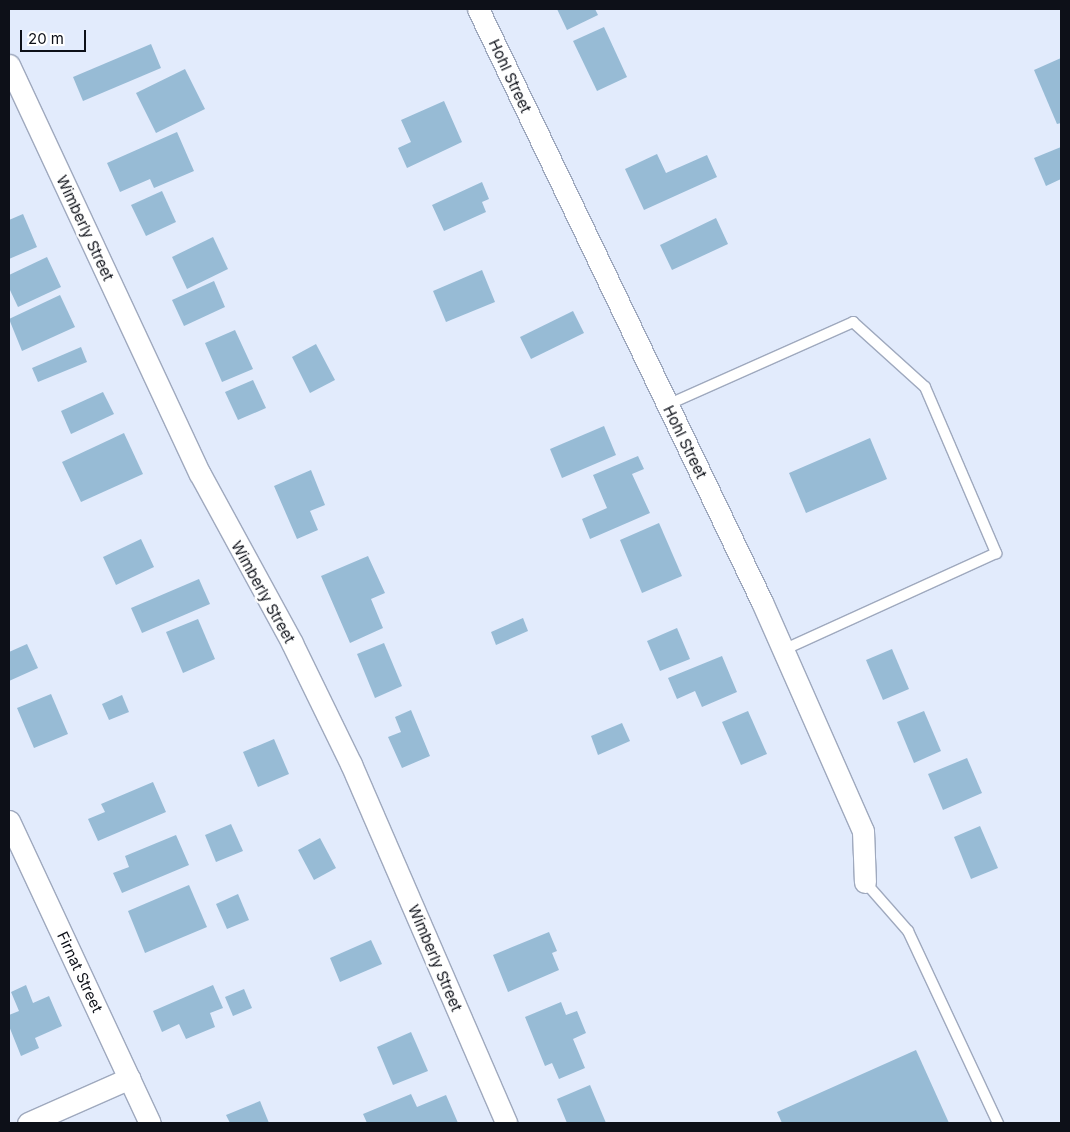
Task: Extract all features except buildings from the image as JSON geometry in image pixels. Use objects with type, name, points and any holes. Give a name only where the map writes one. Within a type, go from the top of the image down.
[{"type":"street","name":"Hohl Street","points":[[478,9],[783,650],[863,831],[865,882]]},
{"type":"street","name":"Wimberly Street","points":[[9,65],[200,474],[292,643],[351,764],[506,1123]]},
{"type":"street","name":"Firnat Street","points":[[9,822],[150,1123]]},
{"type":"street","points":[[28,1123],[130,1078]]},
{"type":"lane","points":[[667,405],[853,322],[925,386],[996,553],[783,650]]},
{"type":"lane","points":[[865,882],[908,931],[998,1123]]}]
